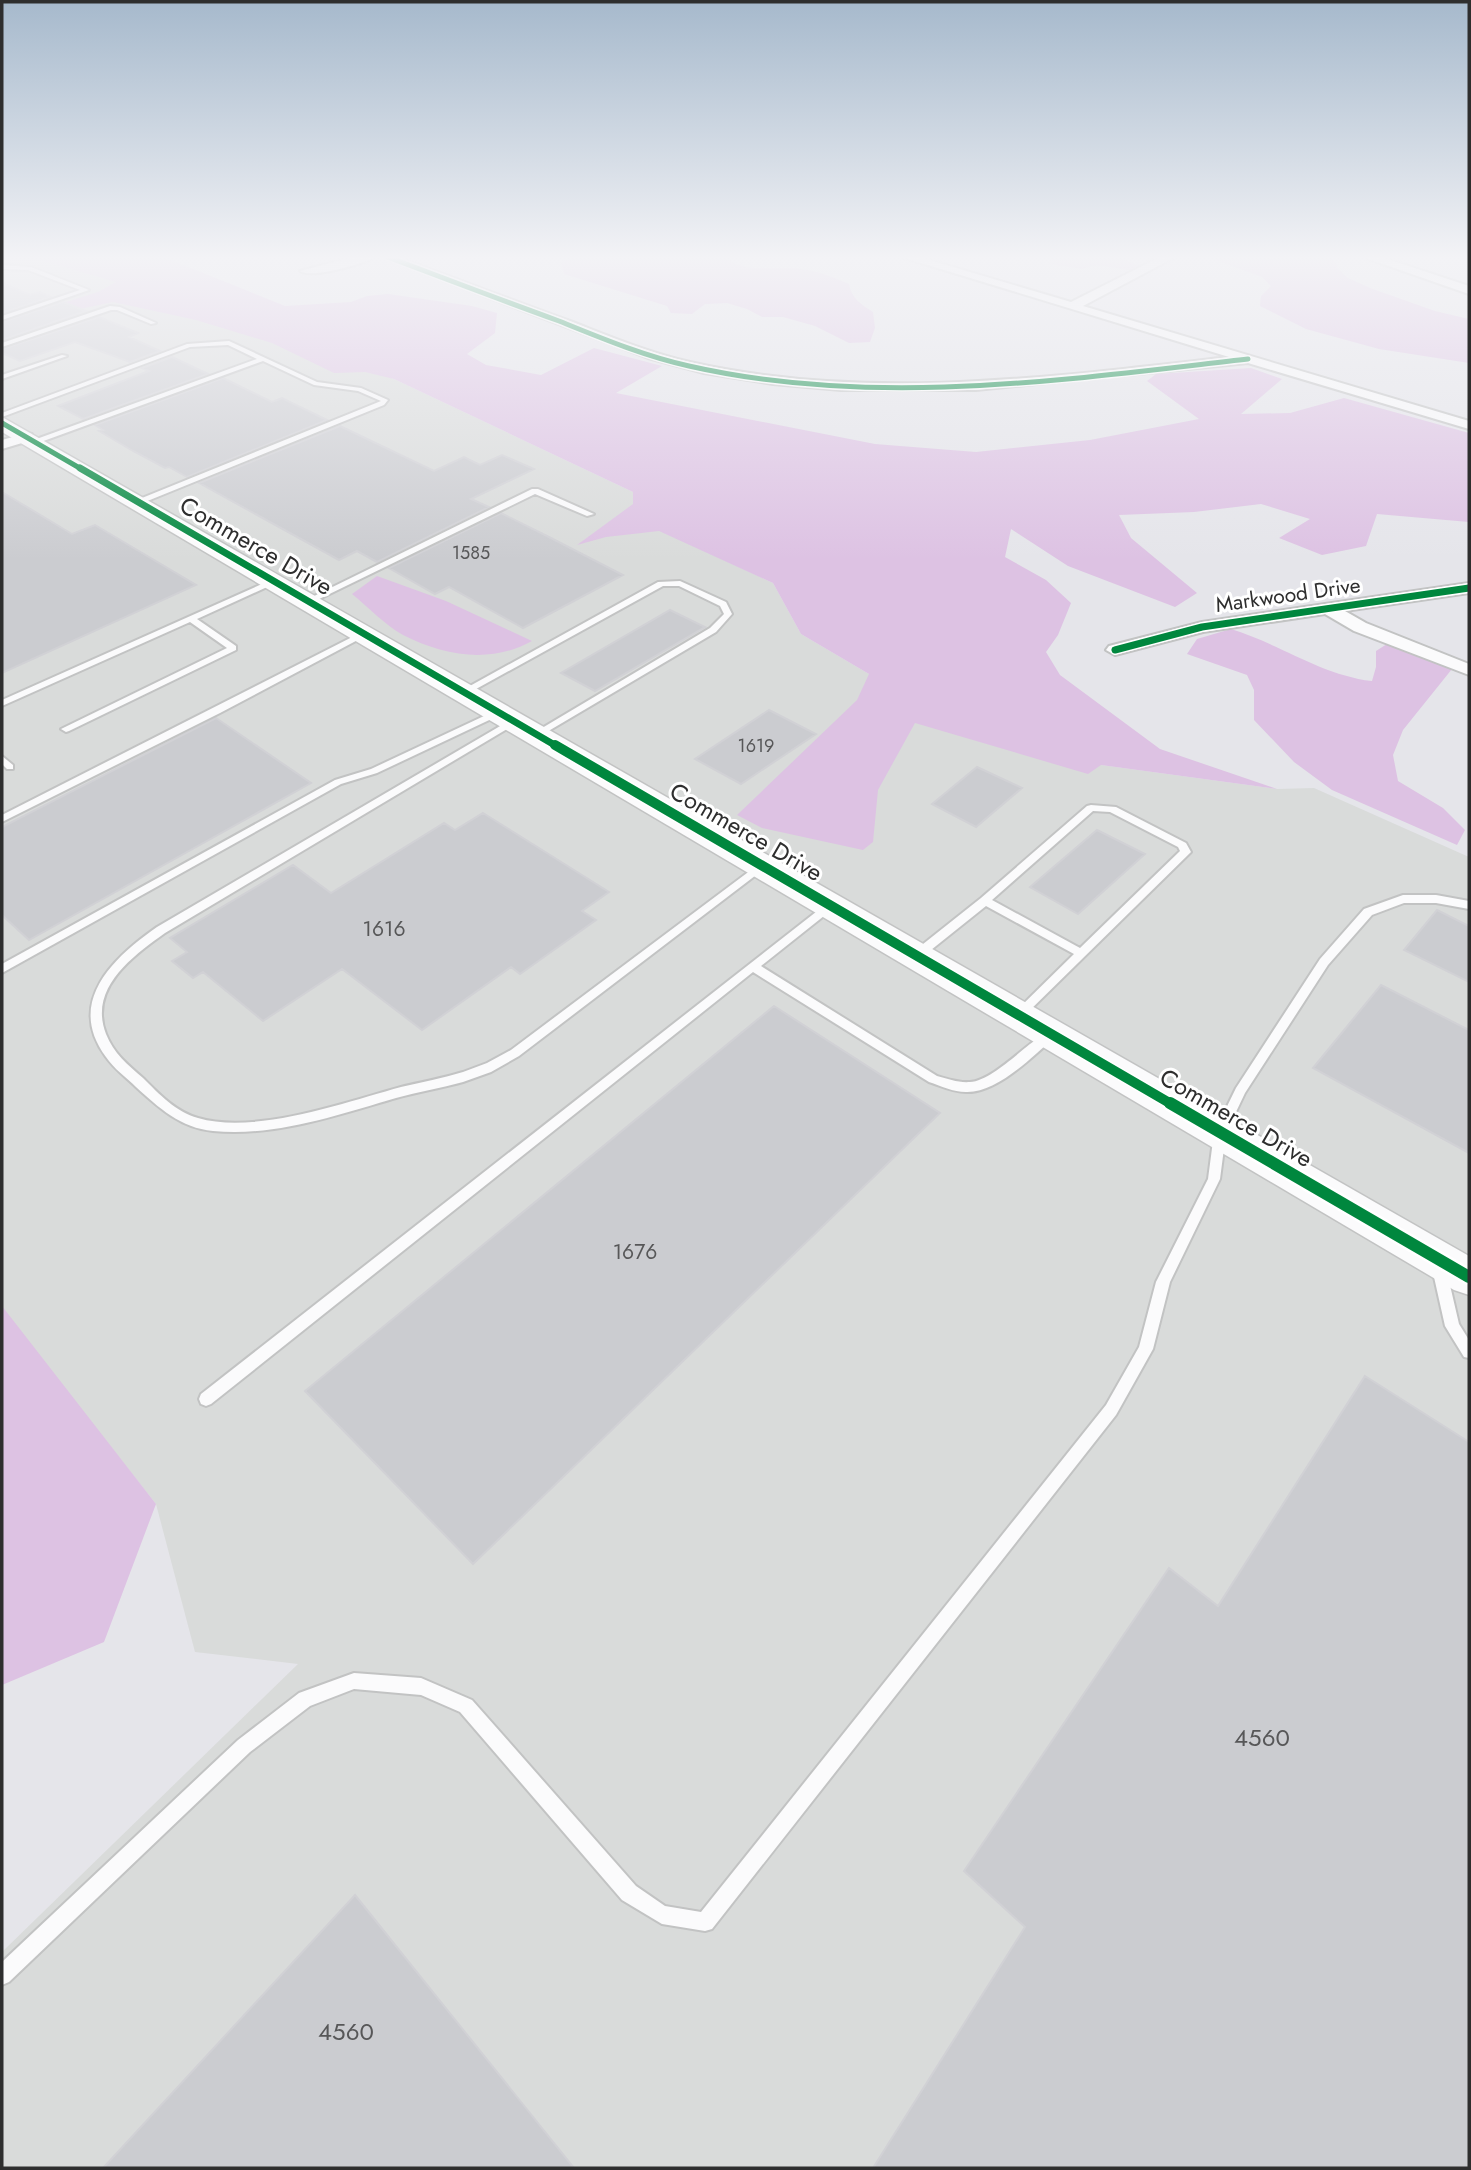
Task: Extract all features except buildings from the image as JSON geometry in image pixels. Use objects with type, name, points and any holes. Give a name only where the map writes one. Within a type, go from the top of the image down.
[{"type":"street","points":[[659,357],[704,369],[784,382],[881,390],[942,389],[1248,359]]},
{"type":"street","points":[[1242,357],[1469,425]]},
{"type":"street","name":"Commerce Drive","points":[[16,436],[140,502],[1469,1277]]},
{"type":"street","name":"Markwood Drive","points":[[1115,650],[1202,627],[1469,588]]},
{"type":"street","points":[[1329,608],[1360,627],[1469,670]]},
{"type":"lane","points":[[2,377],[60,357]]},
{"type":"lane","points":[[2,415],[156,357]]},
{"type":"lane","points":[[140,502],[382,404],[384,400],[359,389],[316,384],[259,357]]},
{"type":"lane","points":[[16,436],[263,359]]},
{"type":"lane","points":[[309,601],[535,491],[590,514]]},
{"type":"lane","points":[[2,703],[274,582]]},
{"type":"lane","points":[[464,691],[661,584],[680,583],[723,604],[727,614],[713,631],[517,722],[173,923],[128,953],[113,967],[98,993],[96,1004],[99,1031],[108,1051],[169,1111],[184,1120],[227,1127],[297,1119],[482,1071],[519,1050],[764,866]]},
{"type":"lane","points":[[66,729],[233,648],[191,619]]},
{"type":"lane","points":[[2,819],[365,634]]},
{"type":"lane","points":[[2,969],[338,782],[517,722]]},
{"type":"lane","points":[[916,956],[985,901],[1091,808],[1112,809],[1182,845],[1186,852],[1018,1015]]},
{"type":"lane","points":[[2,1975],[244,1746],[305,1699],[354,1681],[421,1687],[466,1706],[629,1892],[662,1915],[705,1922],[1111,1410],[1146,1349],[1163,1282],[1214,1179],[1220,1133],[1240,1091],[1324,962],[1368,912],[1403,900],[1436,899],[1469,905]]},
{"type":"lane","points":[[985,901],[1082,954]]},
{"type":"lane","points":[[206,1399],[831,905]]},
{"type":"lane","points":[[753,966],[933,1079],[956,1086],[972,1087],[987,1082],[1051,1034]]},
{"type":"lane","points":[[1437,1259],[1452,1326],[1469,1352]]},
{"type":"shaded area","points":[[2,357],[343,357],[633,492],[633,504],[659,530],[773,583],[801,634],[869,674],[1101,765],[1277,789],[1314,788],[1469,857],[1469,2168],[2,2168],[2,1952],[298,1664],[195,1652],[156,1504],[2,1309]]},
{"type":"shaded area","points":[[301,357],[473,357],[486,365],[541,375],[576,357],[629,357],[662,366],[616,393],[875,444],[976,452],[1090,440],[1199,419],[1147,381],[1156,374],[1251,368],[1282,379],[1241,414],[1290,413],[1344,398],[1469,433],[1469,522],[1377,514],[1366,546],[1322,555],[1279,538],[1310,519],[1261,504],[1194,512],[1119,515],[1131,538],[1197,593],[1175,607],[1068,566],[1011,529],[1005,557],[1046,580],[1071,603],[1058,635],[1046,652],[1060,675],[1160,749],[1277,789],[1101,765],[1088,774],[915,723],[878,790],[873,842],[863,850],[762,828],[737,815],[857,700],[869,674],[801,634],[773,583],[659,531],[606,537],[577,545],[633,504],[633,492],[394,379],[365,372],[334,373]]},
{"type":"shaded area","points":[[1432,357],[1469,357],[1469,363]]},
{"type":"shaded area","points":[[377,576],[446,601],[532,641],[500,653],[484,655],[451,652],[419,642],[390,626],[352,594]]},
{"type":"shaded area","points":[[1231,629],[1353,678],[1372,681],[1376,667],[1376,651],[1387,644],[1452,669],[1403,730],[1393,755],[1398,781],[1443,808],[1465,830],[1457,845],[1332,790],[1294,762],[1254,720],[1254,690],[1247,675],[1187,654],[1197,639]]},
{"type":"shaded area","points":[[2,1306],[156,1504],[104,1642],[2,1685]]},
{"type":"cycle path","points":[[657,357],[704,369],[773,380],[909,388],[1044,381],[1248,359]]},
{"type":"cycle path","points":[[2,423],[1469,1277]]},
{"type":"cycle path","points":[[1115,650],[1202,627],[1469,588]]}]
